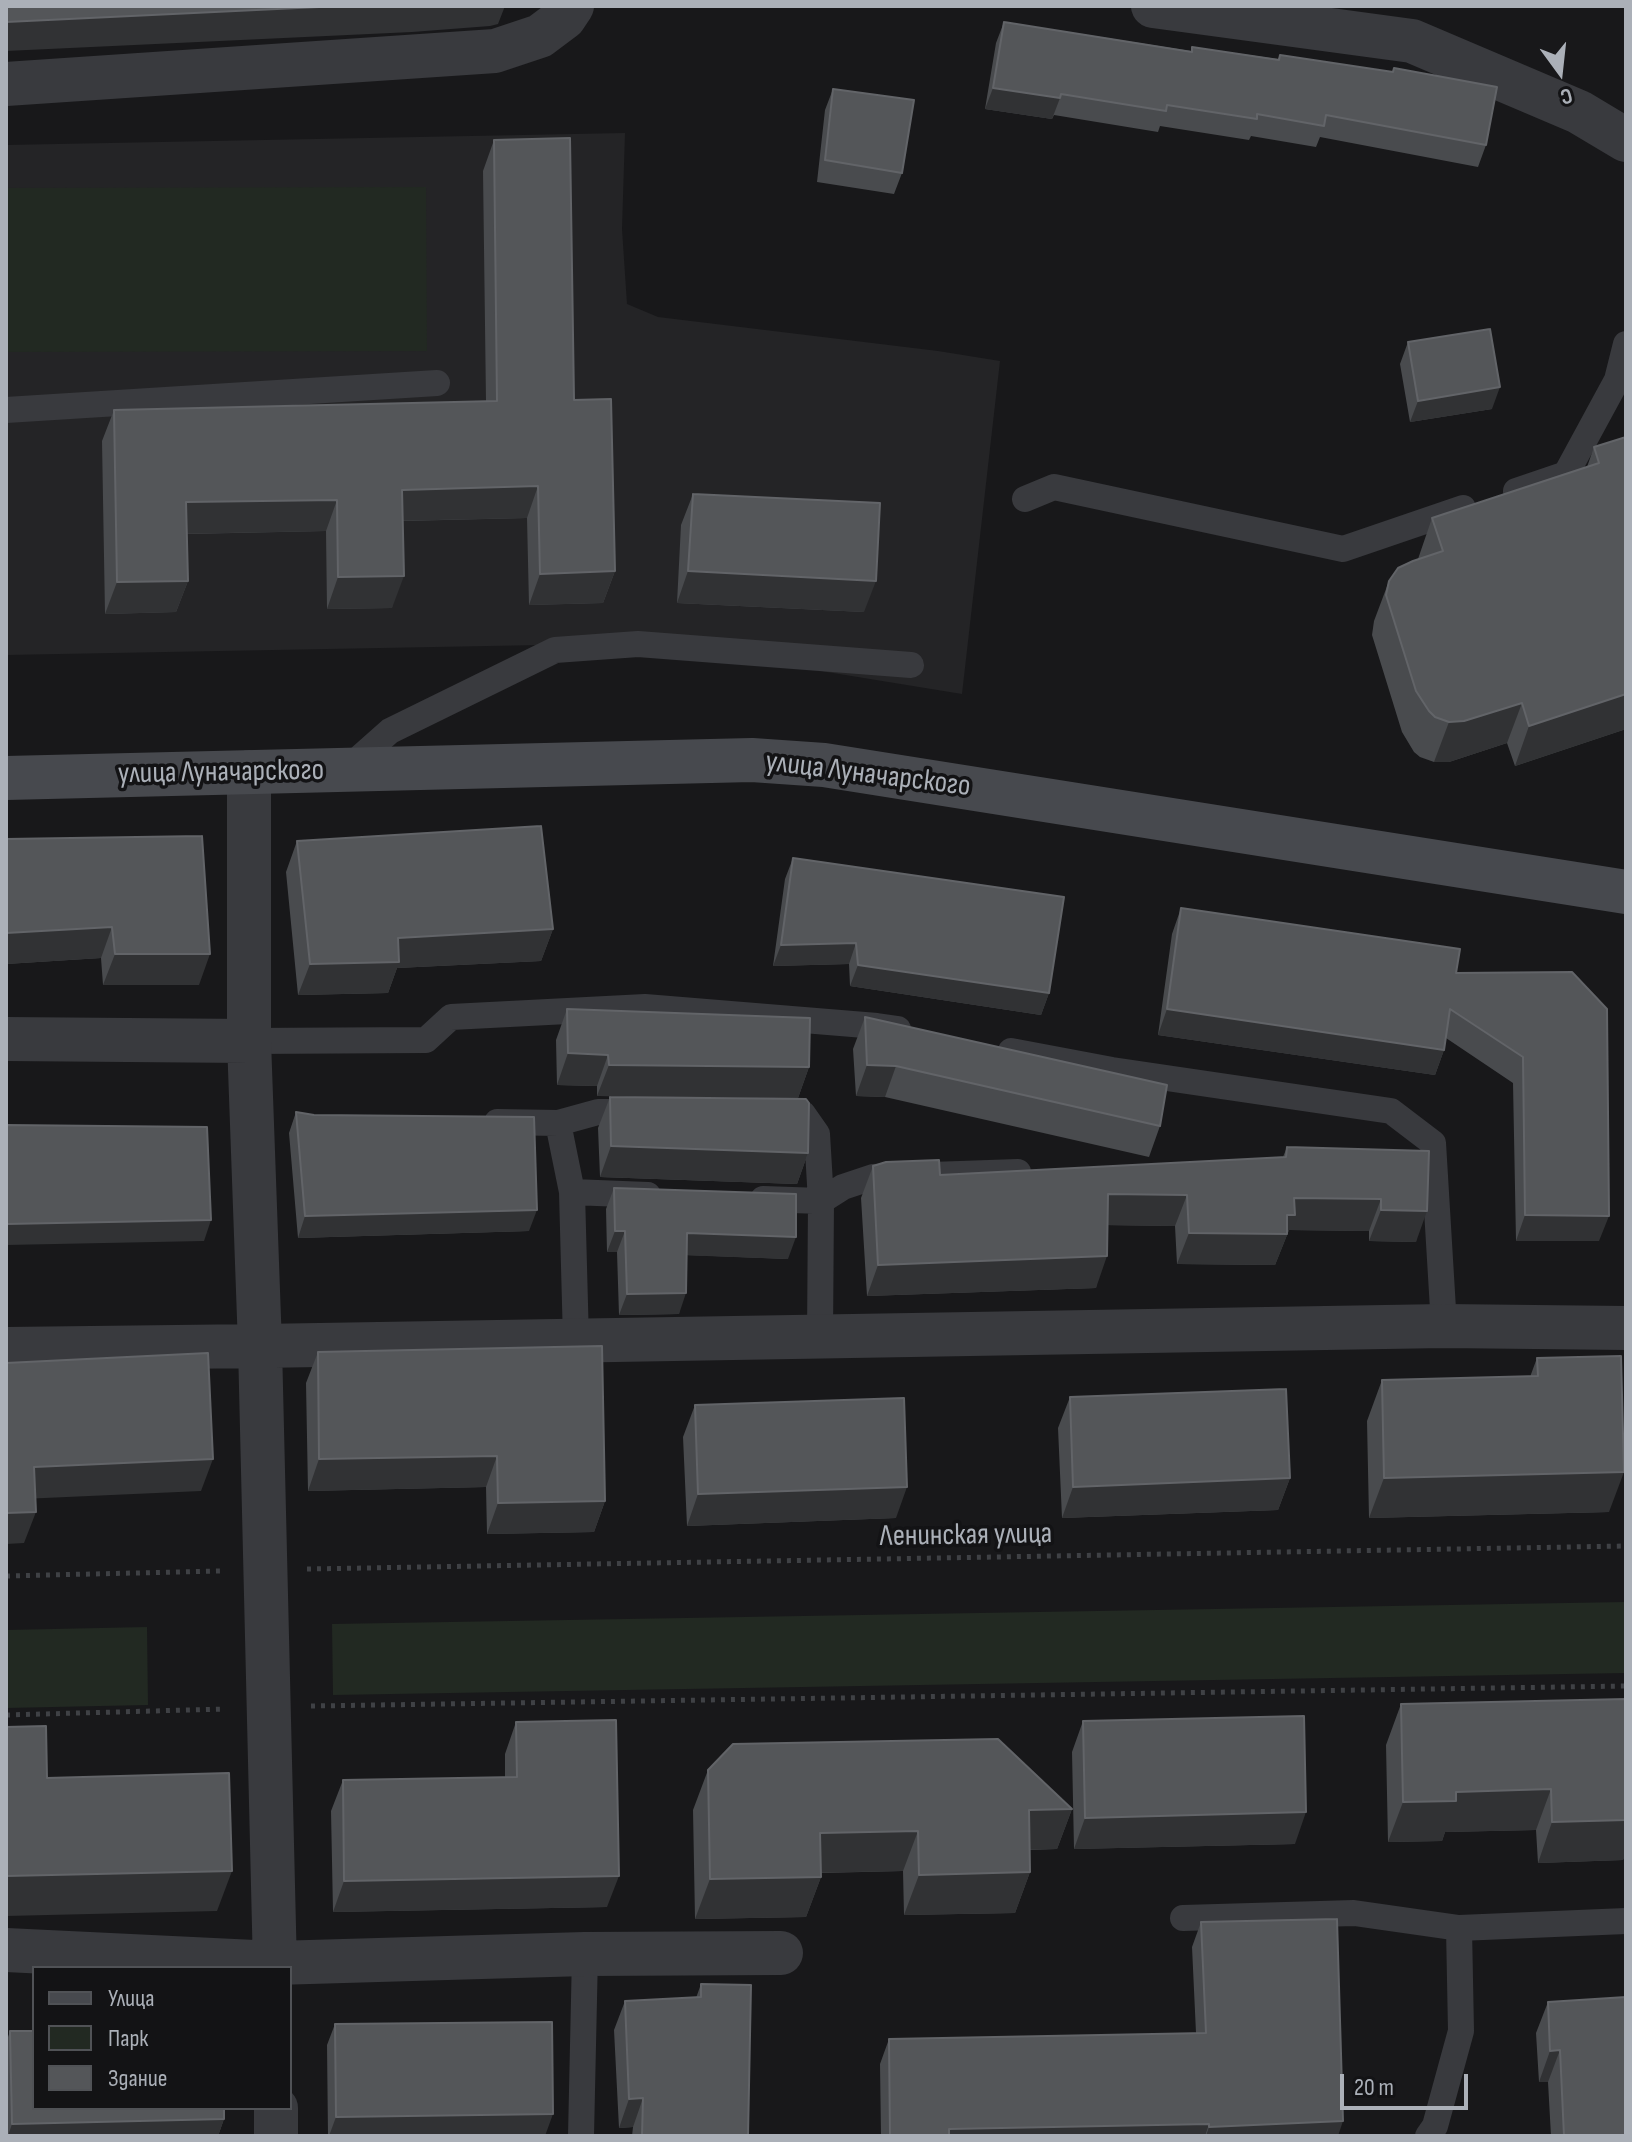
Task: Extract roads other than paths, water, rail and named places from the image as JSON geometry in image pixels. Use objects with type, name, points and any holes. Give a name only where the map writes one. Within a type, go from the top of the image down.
[{"type":"main road","name":"улица Луначарского","points":[[6,778],[752,760],[824,765],[1626,892]]},
{"type":"street","points":[[6,84],[495,51],[540,36],[564,18],[572,6]]},
{"type":"street","points":[[1153,6],[1412,41],[1579,112],[1626,140]]},
{"type":"street","points":[[249,772],[249,1041],[260,1346],[275,1965]]},
{"type":"street","points":[[6,1039],[249,1041]]},
{"type":"street","points":[[6,1349],[1444,1326],[1626,1328]]},
{"type":"street","points":[[6,1950],[275,1965],[585,1954],[781,1953]]},
{"type":"street","points":[[276,2110],[276,2136]]},
{"type":"lane","points":[[1025,499],[1054,487],[1343,549],[1566,474],[1617,380],[1626,344]]},
{"type":"lane","points":[[6,410],[437,383]]},
{"type":"lane","points":[[346,770],[390,731],[555,650],[638,644],[911,665]]},
{"type":"lane","points":[[249,1041],[426,1040],[451,1017],[645,1007],[877,1026],[924,1034]]},
{"type":"lane","points":[[987,1046],[1112,1070],[1391,1111],[1433,1143],[1444,1326]]},
{"type":"lane","points":[[479,1122],[558,1123],[598,1112],[661,1113]]},
{"type":"lane","points":[[756,1114],[803,1114],[817,1134],[821,1201],[820,1337]]},
{"type":"lane","points":[[558,1123],[572,1192],[576,1341]]},
{"type":"lane","points":[[743,1198],[821,1201],[843,1187],[873,1177],[1045,1170]]},
{"type":"lane","points":[[572,1192],[665,1195]]},
{"type":"lane","points":[[1183,1918],[1354,1913],[1459,1928],[1626,1921]]},
{"type":"lane","points":[[1428,2136],[1435,2126],[1461,2031],[1459,1928]]},
{"type":"lane","points":[[581,2136],[585,1954]]}]
